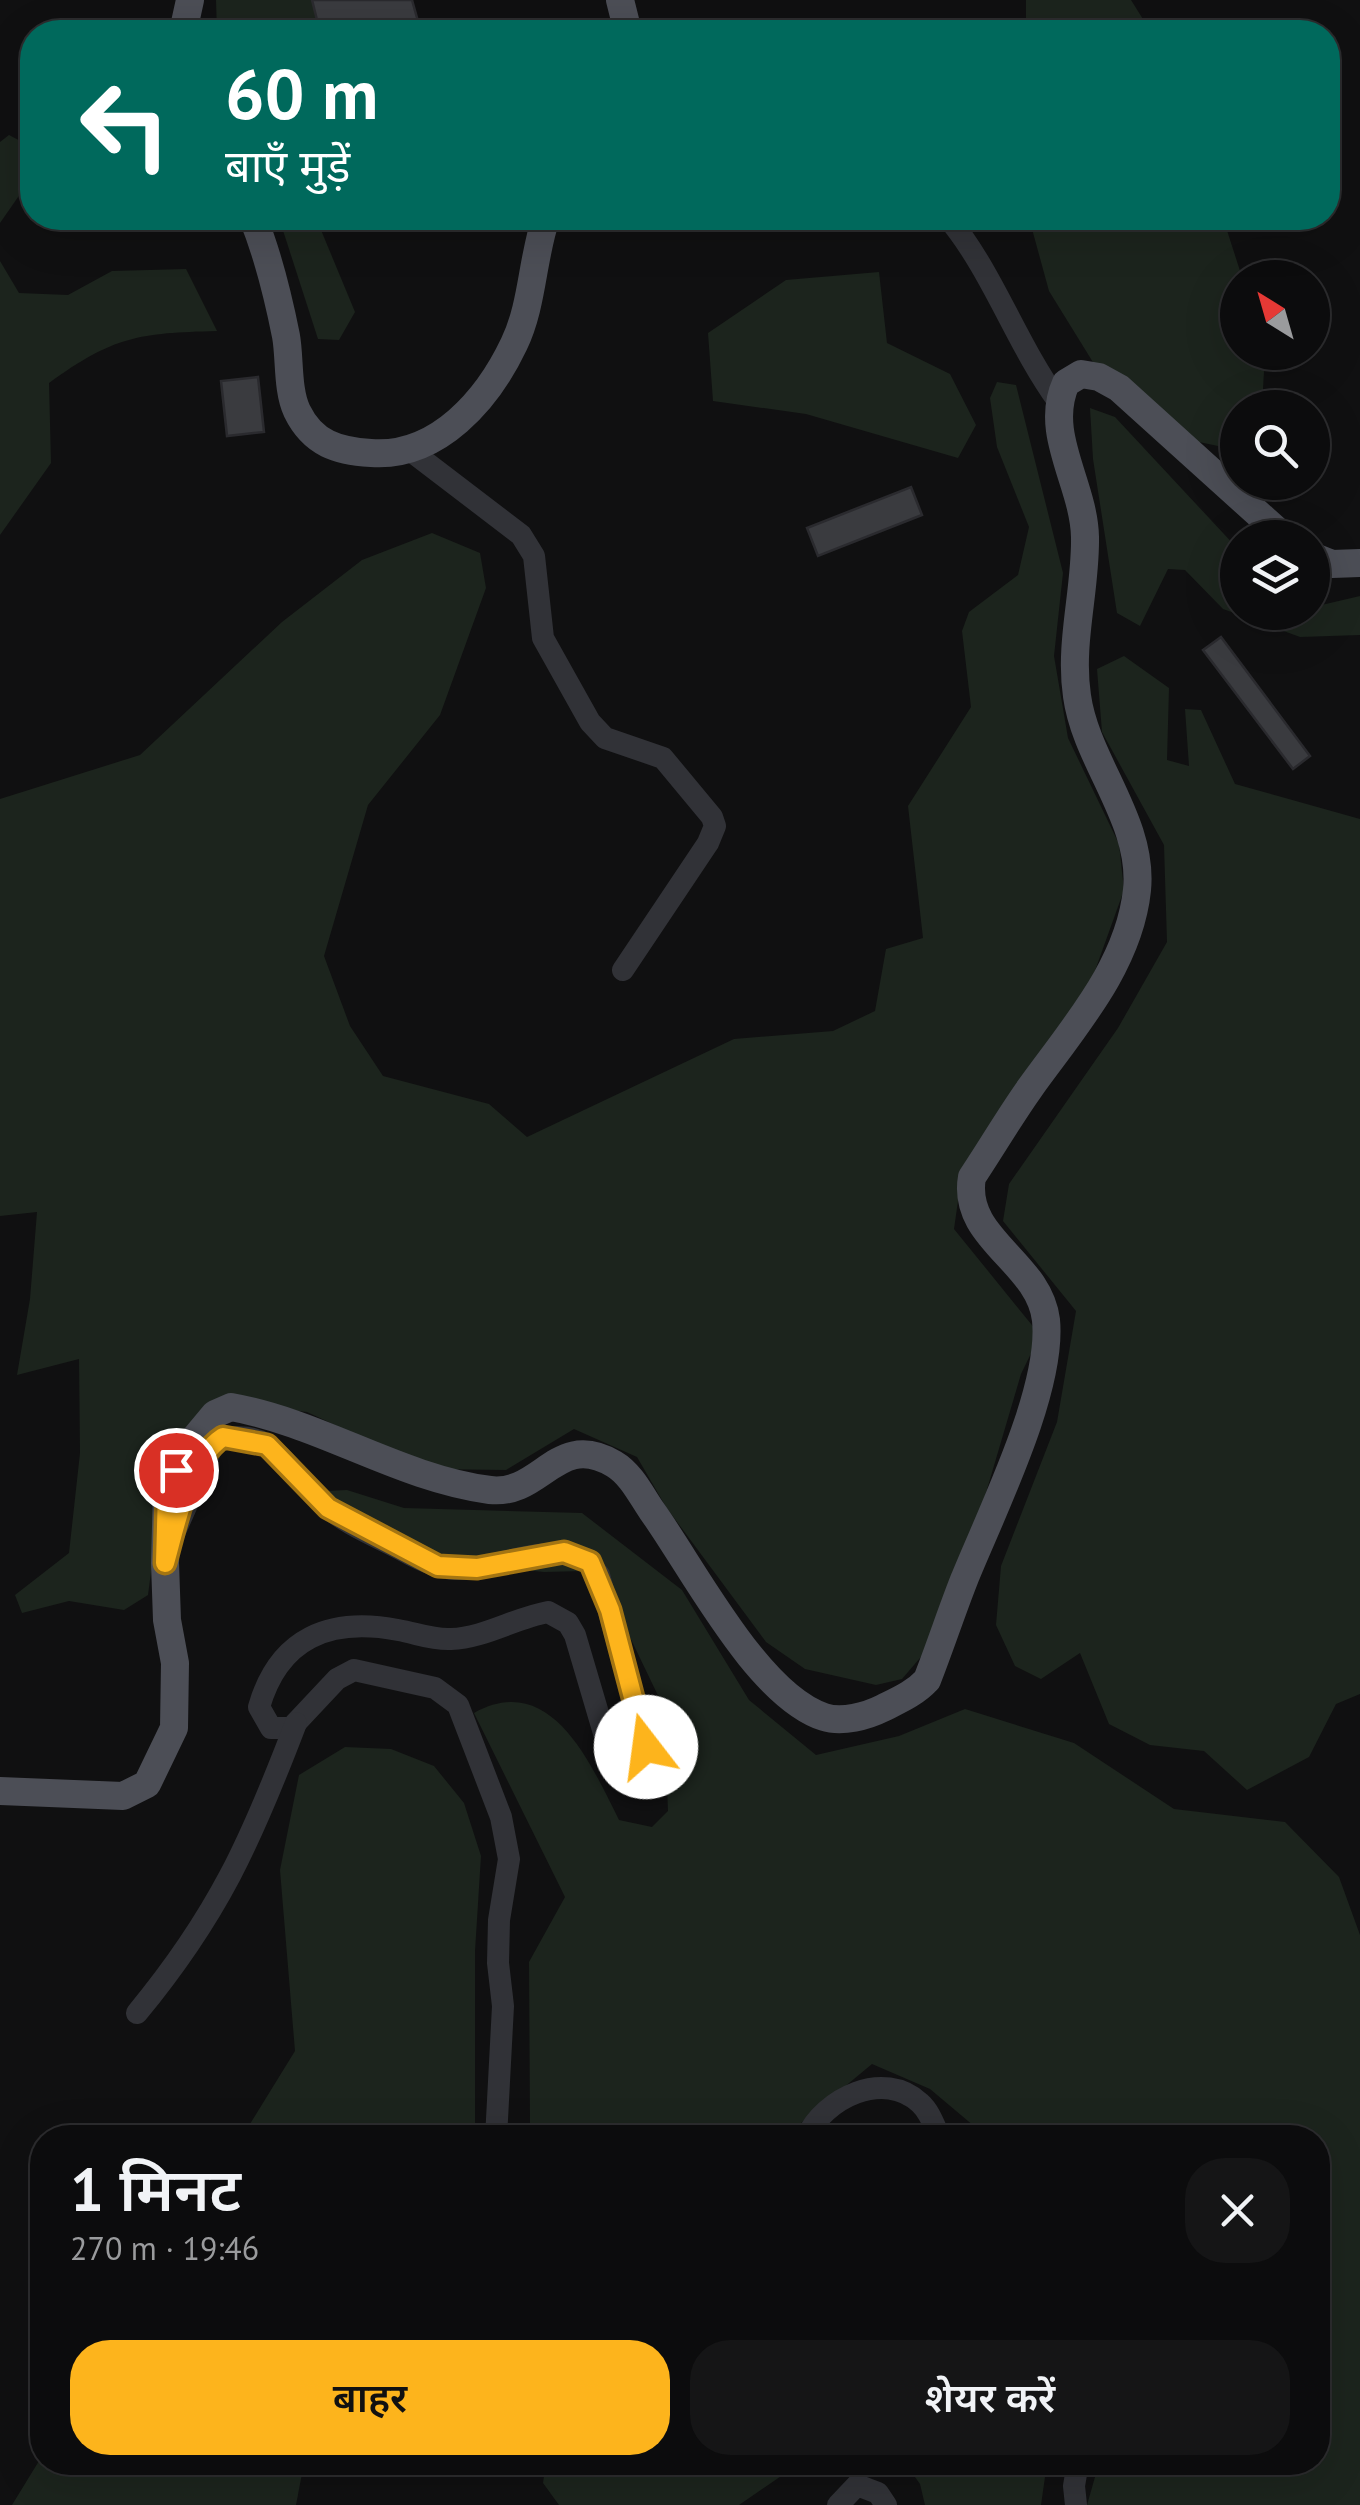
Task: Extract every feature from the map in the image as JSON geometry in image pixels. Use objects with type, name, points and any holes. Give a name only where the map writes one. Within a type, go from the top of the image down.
[{"type":"main road","points":[[256,230],[286,335],[296,409],[312,433],[335,451],[411,450],[460,419],[515,342],[543,230]]},
{"type":"main road","points":[[0,1791],[123,1796],[147,1784],[174,1728],[176,1663],[167,1620],[165,1563],[167,1491],[186,1450],[222,1409],[266,1416],[328,1434],[420,1474],[492,1490],[525,1484],[564,1456],[578,1453],[616,1465],[740,1646],[786,1693],[822,1717],[873,1713],[918,1690],[927,1680],[1017,1451],[1044,1348],[1046,1320],[1039,1298],[972,1213],[972,1177],[1112,968],[1132,918],[1138,886],[1136,861],[1116,801],[1088,742],[1076,695],[1085,535],[1056,418],[1066,383],[1081,374],[1099,377],[1119,388],[1266,520]]},
{"type":"main road","points":[[1330,563],[1360,562]]},
{"type":"street","points":[[958,230],[1030,363],[1058,401]]},
{"type":"street","points":[[411,450],[521,534],[534,556],[544,638],[590,722],[605,738],[662,758],[712,817],[715,826],[708,843],[623,970]]},
{"type":"street","points":[[165,1563],[179,1512],[206,1453],[223,1437],[267,1445],[328,1508],[438,1566],[477,1568],[564,1552],[580,1556],[599,1576],[646,1747],[630,1761],[614,1762],[574,1635],[568,1623],[548,1612],[458,1639],[436,1640],[359,1626],[297,1642],[282,1656],[259,1706],[271,1728],[282,1731],[296,1723],[338,1679],[354,1670],[435,1688],[458,1705],[501,1817],[509,1859],[499,1934],[503,2006],[497,2125]]},
{"type":"street","points":[[137,2014],[188,1951],[231,1879],[249,1844],[296,1723]]},
{"type":"street","points":[[817,2125],[832,2106],[860,2089],[888,2088],[922,2104],[933,2125]]},
{"type":"street","points":[[1076,2475],[1076,2505]]},
{"type":"street","points":[[838,2505],[858,2484],[878,2493],[886,2505]]},
{"type":"shaded area","points":[[216,0],[325,0],[329,20],[217,20]]},
{"type":"shaded area","points":[[1026,0],[1131,0],[1144,20],[1026,20]]},
{"type":"shaded area","points":[[9,135],[20,141],[20,194],[0,223],[0,142]]},
{"type":"shaded area","points":[[283,230],[321,230],[355,312],[339,340],[318,339]]},
{"type":"shaded area","points":[[1032,230],[1227,230],[1237,260],[1220,260],[1220,370],[1264,370],[1263,390],[1220,390],[1220,446],[1180,438],[1112,393],[1049,291]]},
{"type":"shaded area","points":[[0,261],[19,293],[68,295],[112,271],[186,269],[217,331],[167,333],[128,340],[92,355],[49,383],[51,463],[0,535]]},
{"type":"shaded area","points":[[879,272],[887,343],[950,374],[976,425],[958,458],[806,414],[713,401],[708,333],[786,280]]},
{"type":"shaded area","points":[[997,382],[1016,385],[1063,573],[1054,656],[1068,738],[1119,844],[1124,890],[1092,979],[959,1194],[954,1229],[1040,1335],[1021,1374],[975,1530],[932,1644],[902,1679],[876,1685],[805,1669],[766,1642],[666,1507],[637,1457],[574,1429],[506,1470],[430,1469],[307,1412],[215,1402],[158,1519],[148,1595],[124,1610],[69,1601],[22,1613],[15,1595],[69,1553],[80,1453],[79,1359],[17,1375],[30,1299],[37,1212],[0,1216],[0,799],[140,755],[282,622],[362,560],[432,533],[480,553],[486,588],[440,715],[368,805],[324,956],[350,1026],[383,1076],[489,1104],[527,1137],[734,1039],[833,1031],[875,1011],[886,949],[923,938],[908,806],[971,707],[962,631],[969,612],[1018,575],[1029,527],[997,447],[990,398]]},
{"type":"shaded area","points":[[1090,408],[1115,417],[1220,530],[1220,606],[1185,570],[1168,569],[1140,626],[1117,613],[1093,459]]},
{"type":"shaded area","points":[[1360,596],[1360,635],[1300,637],[1281,630],[1330,630],[1330,603]]},
{"type":"shaded area","points":[[1124,656],[1169,688],[1167,760],[1189,766],[1185,709],[1201,710],[1235,784],[1360,819],[1360,1694],[1336,1704],[1309,1757],[1247,1790],[1204,1751],[1150,1745],[1109,1724],[1080,1653],[1041,1679],[1015,1666],[996,1625],[1001,1566],[1057,1422],[1076,1311],[1003,1221],[1009,1184],[1118,1028],[1167,942],[1164,845],[1102,732],[1097,669]]},
{"type":"shaded area","points":[[347,1490],[404,1508],[582,1513],[682,1590],[749,1700],[816,1755],[899,1736],[965,1709],[1074,1743],[1174,1809],[1285,1822],[1339,1877],[1360,1935],[1360,2505],[1087,2505],[1096,2475],[1330,2475],[1330,2125],[973,2125],[930,2089],[872,2064],[799,2125],[530,2125],[529,1962],[565,1897],[474,1713],[501,1703],[525,1704],[546,1713],[581,1750],[619,1820],[652,1827],[668,1811],[664,1708],[613,1602],[583,1571],[544,1572],[432,1560],[322,1501],[326,1491]]},
{"type":"shaded area","points":[[345,1747],[391,1749],[434,1766],[464,1803],[481,1856],[475,1951],[475,2125],[249,2125],[295,2051],[280,1870],[299,1775]]},
{"type":"shaded area","points":[[30,2475],[302,2475],[296,2505],[12,2505]]},
{"type":"shaded area","points":[[544,2475],[783,2475],[739,2505],[559,2505],[543,2483]]},
{"type":"shaded area","points":[[914,2475],[1045,2475],[1041,2505],[925,2505]]},
{"type":"building","points":[[312,0],[412,0],[418,20],[317,20]]},
{"type":"building","points":[[258,377],[264,432],[227,436],[221,381]]},
{"type":"building","points":[[911,487],[922,515],[818,556],[807,528]]},
{"type":"building","points":[[1221,637],[1310,756],[1293,769],[1203,650]]},
{"type":"route","points":[[176,1470],[167,1491],[165,1563],[179,1512],[206,1453],[223,1437],[267,1445],[328,1508],[438,1566],[477,1568],[564,1552],[580,1556],[590,1562],[599,1576],[646,1747]]}]
